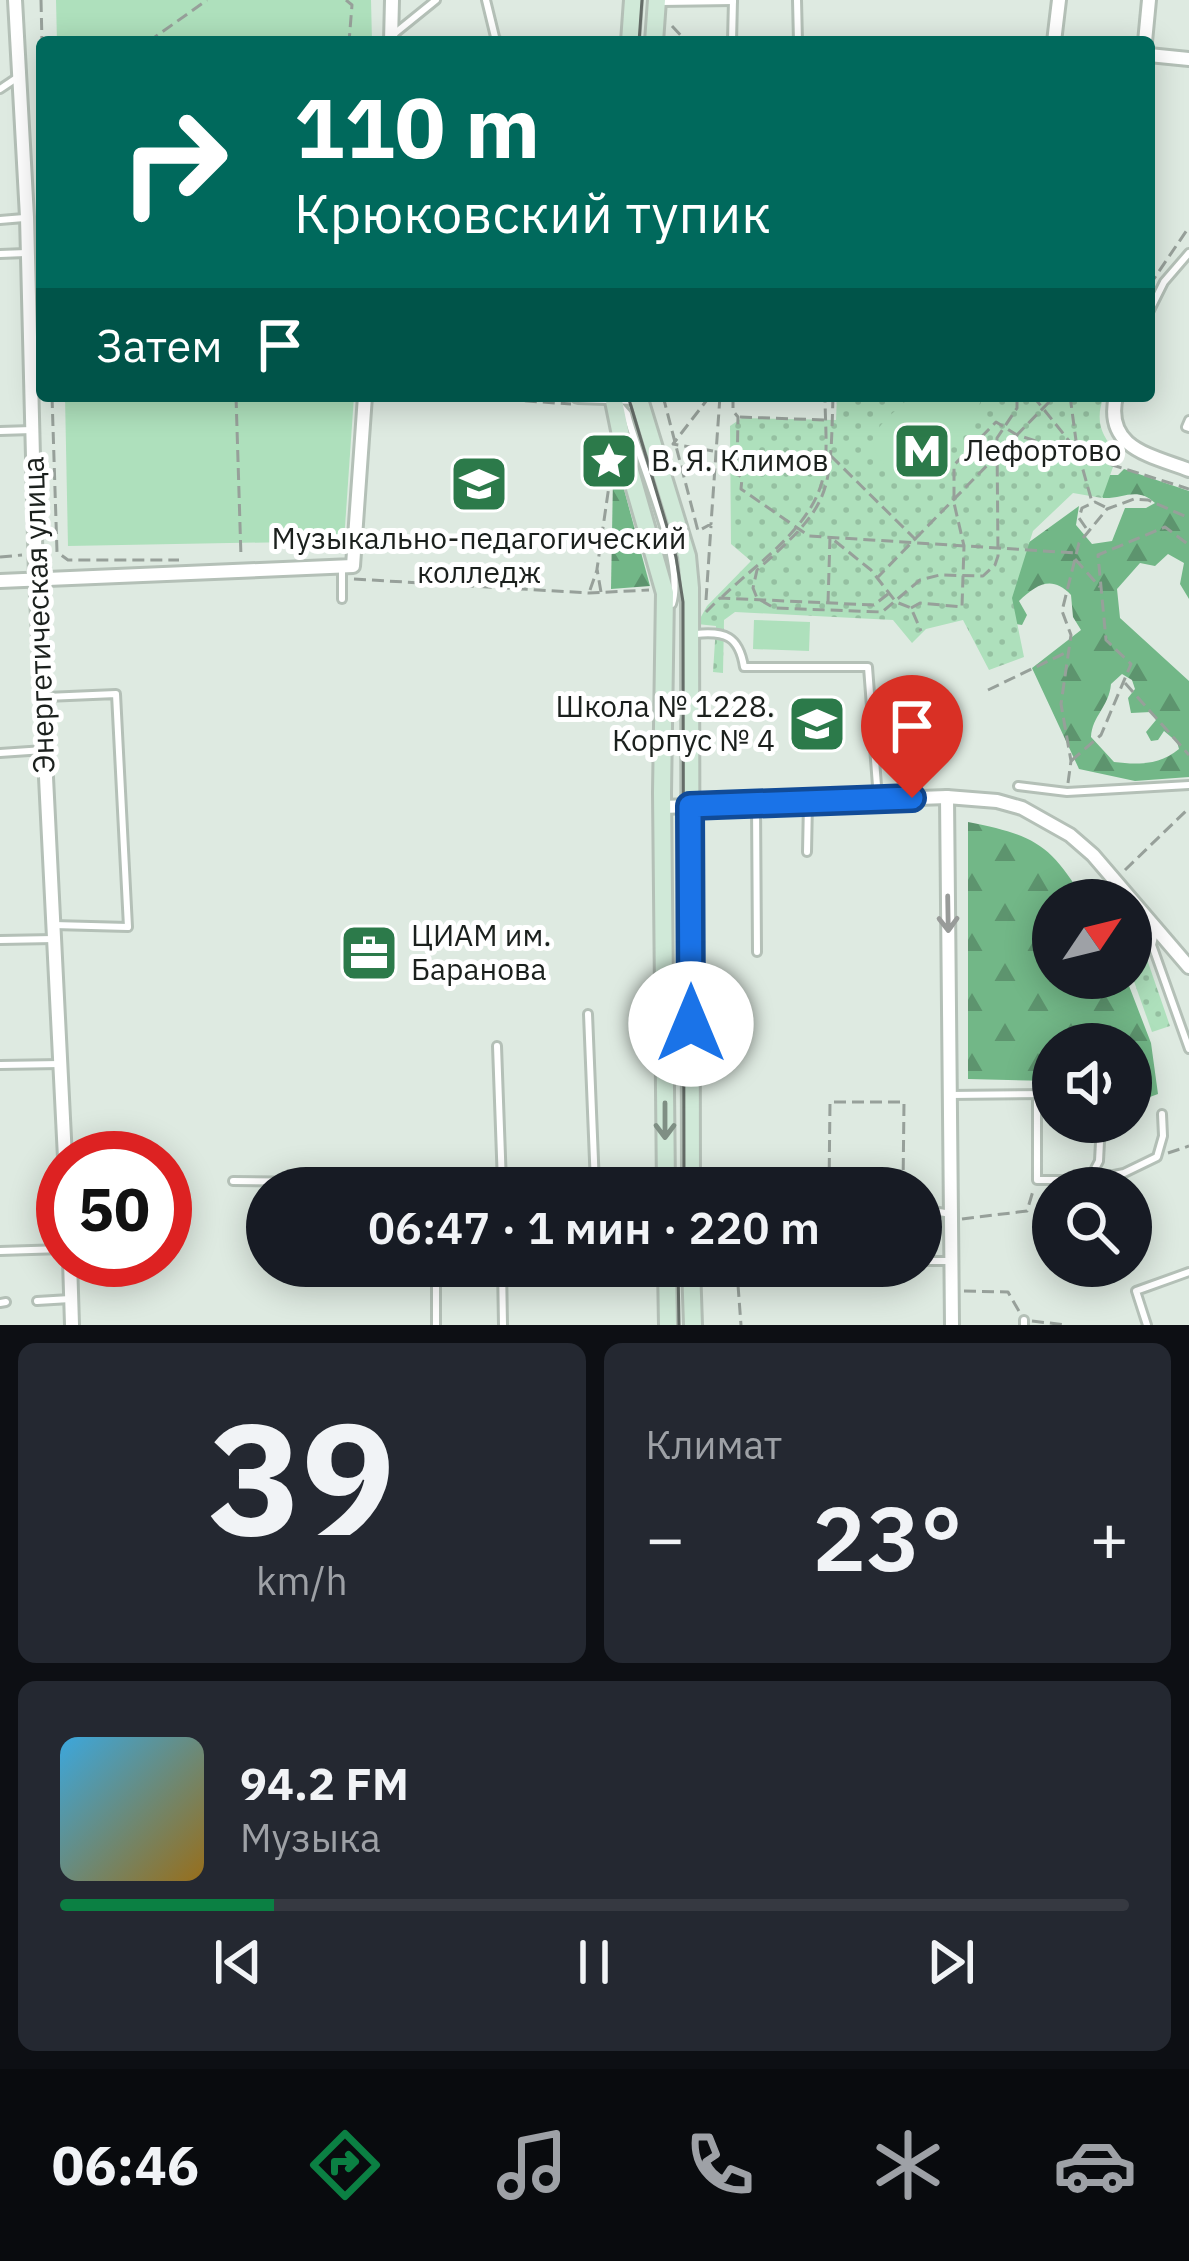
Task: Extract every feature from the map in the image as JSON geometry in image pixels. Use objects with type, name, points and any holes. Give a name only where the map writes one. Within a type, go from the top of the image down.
[{"type":"main road","points":[[632,36],[644,3]]},
{"type":"main road","points":[[644,3],[653,36]]},
{"type":"main road","points":[[614,402],[661,591],[664,626],[666,1167]]},
{"type":"main road","points":[[640,402],[681,535],[690,588],[691,1167]]},
{"type":"main road","points":[[667,1287],[668,1325]]},
{"type":"main road","points":[[692,1287],[693,1325]]},
{"type":"street","name":"Энергетическая улица","points":[[15,0],[27,218],[36,578],[64,1131]]},
{"type":"street","points":[[391,36],[392,0]]},
{"type":"street","points":[[1055,36],[1059,0]]},
{"type":"street","points":[[1146,36],[1149,0]]},
{"type":"street","points":[[1155,56],[1189,59]]},
{"type":"street","points":[[0,580],[353,566],[364,402]]},
{"type":"street","points":[[1115,402],[1112,418],[1124,440],[1137,450],[1189,470]]},
{"type":"street","points":[[662,807],[946,797],[997,801],[1046,819],[1093,855],[1189,967]]},
{"type":"street","points":[[946,797],[955,1217],[952,1325]]},
{"type":"street","points":[[71,1287],[72,1325]]},
{"type":"lane","points":[[394,36],[436,0]]},
{"type":"lane","points":[[486,0],[495,36]]},
{"type":"lane","points":[[644,3],[734,0],[732,36]]},
{"type":"lane","points":[[797,0],[798,36]]},
{"type":"lane","points":[[0,89],[18,76]]},
{"type":"lane","points":[[0,220],[27,218]]},
{"type":"lane","points":[[0,254],[28,253]]},
{"type":"lane","points":[[1155,300],[1189,253]]},
{"type":"lane","points":[[616,402],[627,414],[671,558],[677,587],[664,626]]},
{"type":"lane","points":[[0,431],[32,430]]},
{"type":"lane","points":[[342,567],[342,599]]},
{"type":"lane","points":[[692,634],[730,635],[742,652],[744,668],[868,668],[878,800]]},
{"type":"lane","points":[[0,940],[128,927],[116,694],[42,697]]},
{"type":"lane","points":[[0,753],[44,750]]},
{"type":"lane","points":[[1018,786],[1067,793],[1189,785]]},
{"type":"lane","points":[[807,853],[808,802]]},
{"type":"lane","points":[[756,804],[757,952]]},
{"type":"lane","points":[[1156,928],[1152,944],[1189,1049]]},
{"type":"lane","points":[[588,1014],[594,1167]]},
{"type":"lane","points":[[496,1046],[501,1167]]},
{"type":"lane","points":[[0,1064],[60,1064]]},
{"type":"lane","points":[[950,1095],[1032,1094]]},
{"type":"lane","points":[[1136,1167],[1156,1157],[1163,1136],[1162,1114]]},
{"type":"lane","points":[[233,1181],[246,1181]]},
{"type":"lane","points":[[942,1214],[955,1217]]},
{"type":"lane","points":[[0,1252],[36,1250]]},
{"type":"lane","points":[[942,1261],[952,1261]]},
{"type":"lane","points":[[1147,1325],[1136,1291],[1189,1273]]},
{"type":"lane","points":[[436,1287],[436,1325]]},
{"type":"lane","points":[[502,1287],[502,1325]]},
{"type":"lane","points":[[38,1301],[71,1299]]},
{"type":"path","points":[[41,0],[43,36]]},
{"type":"path","points":[[156,36],[207,0]]},
{"type":"path","points":[[346,0],[352,5],[349,36]]},
{"type":"path","points":[[667,21],[681,36]]},
{"type":"path","points":[[1155,277],[1189,227]]},
{"type":"path","points":[[52,402],[57,552],[68,560],[198,560]]},
{"type":"path","points":[[236,402],[241,559]]},
{"type":"path","points":[[664,402],[698,531],[711,524]]},
{"type":"path","points":[[673,444],[705,402]]},
{"type":"path","points":[[704,614],[719,402]]},
{"type":"path","points":[[733,402],[738,417],[741,489],[809,536],[1075,555],[1101,589]]},
{"type":"path","points":[[720,598],[799,529],[819,492],[828,402]]},
{"type":"path","points":[[829,402],[831,455],[818,510],[757,570],[753,588],[773,608],[876,613],[929,577],[976,578],[989,572],[998,549],[998,438],[1018,402]]},
{"type":"path","points":[[1038,402],[1078,452]]},
{"type":"path","points":[[877,578],[1050,402]]},
{"type":"path","points":[[1071,402],[1092,502],[1107,509]]},
{"type":"path","points":[[738,417],[825,419]]},
{"type":"path","points":[[911,608],[920,603],[962,607],[964,546],[954,502],[954,465],[996,422],[1017,435],[1189,489]]},
{"type":"path","points":[[673,444],[715,452]]},
{"type":"path","points":[[825,449],[914,540]]},
{"type":"path","points":[[589,593],[612,466]]},
{"type":"path","points":[[1067,793],[1070,761],[1061,704],[1071,634],[1062,611],[1075,555],[1087,530],[1107,509],[1134,499],[1148,500],[1189,518]]},
{"type":"path","points":[[1087,530],[1079,513],[1092,502]]},
{"type":"path","points":[[1070,761],[1101,736],[1131,664],[1106,640],[1098,555],[1165,527],[1189,544]]},
{"type":"path","points":[[830,537],[877,578],[896,602],[911,608],[921,631]]},
{"type":"path","points":[[828,603],[830,537]]},
{"type":"path","points":[[0,556],[22,555]]},
{"type":"path","points":[[597,569],[602,593]]},
{"type":"path","points":[[371,581],[589,593],[661,591]]},
{"type":"path","points":[[988,690],[1071,650]]},
{"type":"path","points":[[1124,682],[1189,755]]},
{"type":"path","points":[[1125,869],[1189,808]]},
{"type":"path","points":[[829,1167],[830,1102],[904,1102],[904,1167]]},
{"type":"path","points":[[1156,1157],[1189,1146]]},
{"type":"path","points":[[955,1217],[1027,1211],[1032,1196]]},
{"type":"path","points":[[738,1287],[741,1325]]},
{"type":"path","points":[[961,1290],[1008,1292],[1024,1322],[1066,1325]]},
{"type":"green space","points":[[56,0],[371,0],[372,36],[57,36]]},
{"type":"green space","points":[[65,402],[354,402],[344,541],[68,546]]},
{"type":"green space","points":[[837,402],[1102,402],[1101,427],[1118,453],[1102,498],[1073,493],[1033,531],[1012,598],[1024,657],[989,670],[963,620],[926,629],[912,643],[893,620],[735,612],[724,620],[723,673],[713,672],[716,626],[697,624],[707,606],[751,561],[731,544],[730,426],[742,418],[836,420]]},
{"type":"green space","points":[[905,402],[980,402],[974,416],[916,478],[900,478],[880,459],[874,439]]},
{"type":"green space","points":[[1124,469],[1189,491],[1189,599],[1180,584],[1184,563],[1168,554],[1155,566],[1140,563],[1117,589],[1120,618],[1189,681],[1189,777],[1135,781],[1079,769],[1032,668],[1081,630],[1073,617],[1071,595],[1057,585],[1038,586],[1019,601],[1027,615],[1022,625],[1011,623],[1006,579],[1021,548],[1079,506],[1076,525],[1092,544],[1112,541],[1125,508],[1155,503],[1136,494],[1103,498],[1098,490],[1109,475]],"holes":[[[1122,674],[1132,680],[1131,713],[1151,712],[1156,720],[1146,732],[1151,741],[1164,731],[1177,742],[1179,749],[1156,761],[1114,762],[1091,737],[1111,684]]]},
{"type":"green space","points":[[613,478],[621,478],[650,586],[611,589]]},
{"type":"green space","points":[[754,620],[810,622],[809,651],[753,649]]},
{"type":"green space","points":[[968,822],[1038,844],[1071,879],[1032,879],[1032,999],[1134,999],[1143,1023],[1032,1023],[1032,1081],[968,1079]]},
{"type":"green space","points":[[1152,974],[1170,1026],[1152,1032],[1140,999],[1152,999]]},
{"type":"green space","points":[[1152,1050],[1158,1094],[1152,1096]]},
{"type":"tram line","points":[[639,36],[642,0]]},
{"type":"tram line","points":[[630,402],[676,557],[683,602],[684,1167]]},
{"type":"tram line","points":[[678,1287],[679,1325]]},
{"type":"place","name":"Лефортово","points":[[922,451]]},
{"type":"place","name":"В. Я. Климов","points":[[609,461]]},
{"type":"place","name":"Музыкально-педагогический колледж","points":[[479,484]]},
{"type":"place","name":"Школа № 1228. Корпус № 4","points":[[817,724]]},
{"type":"place","name":"ЦИАМ им. Баранова","points":[[369,953]]},
{"type":"route","points":[[691,1024],[690,806],[912,798]]}]
